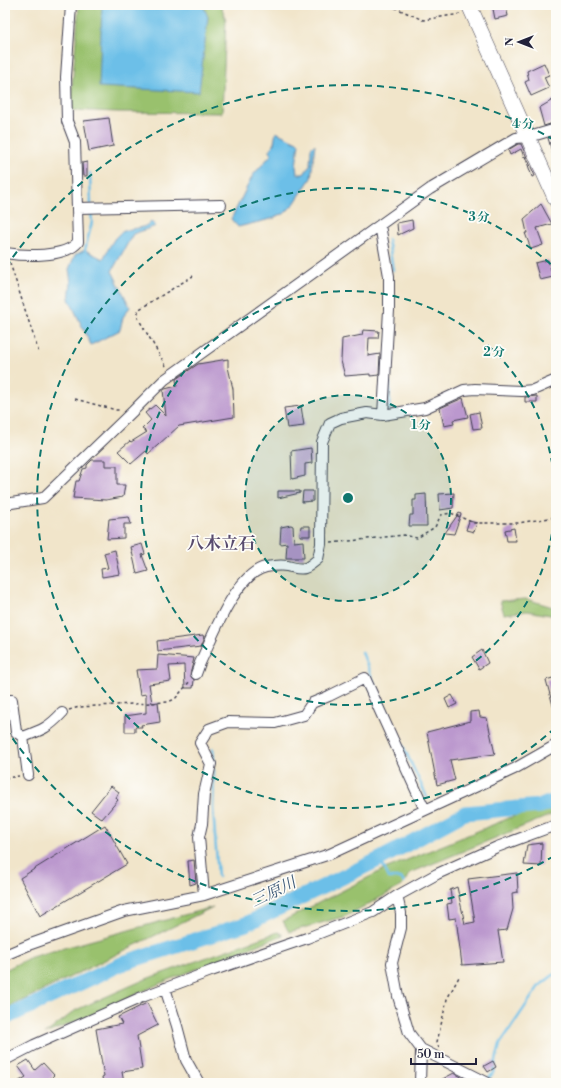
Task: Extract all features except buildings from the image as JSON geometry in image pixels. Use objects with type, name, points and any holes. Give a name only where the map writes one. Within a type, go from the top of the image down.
[{"type":"highway","points":[[465,10],[529,137],[556,200]]},
{"type":"street","points":[[6,254],[52,255],[74,248],[78,242],[75,142],[67,120],[66,77],[71,5]]},
{"type":"street","points":[[5,504],[42,498],[164,380],[430,189],[516,138],[529,137],[556,129]]},
{"type":"street","points":[[77,208],[221,205]]},
{"type":"street","points":[[380,225],[388,276],[388,310],[383,415]]},
{"type":"street","points":[[196,674],[231,599],[244,581],[261,569],[267,567],[287,566],[292,568],[306,568],[318,559],[321,544],[322,442],[330,423],[341,418],[367,413],[383,415],[425,408],[464,390],[533,390],[556,380]]},
{"type":"street","points":[[204,894],[199,837],[202,824],[202,808],[205,788],[211,764],[200,743],[209,729],[228,722],[275,723],[304,715],[312,703],[330,696],[365,678],[425,810]]},
{"type":"street","points":[[5,700],[12,700],[16,732],[23,737],[28,775]]},
{"type":"street","points":[[23,737],[41,731],[62,713]]},
{"type":"street","points":[[5,955],[31,944],[124,911],[204,894],[330,854],[514,769],[556,744]]},
{"type":"street","points":[[5,1060],[34,1045],[142,997],[267,951],[307,938],[373,912],[397,896],[437,874],[497,847],[556,825]]},
{"type":"street","points":[[397,896],[401,913],[401,928],[392,963],[398,996],[409,1033],[421,1049],[488,1083]]},
{"type":"street","points":[[165,988],[178,1026],[186,1060],[199,1083]]},
{"type":"street","points":[[420,1083],[421,1049]]},
{"type":"path","points":[[389,5],[423,20],[465,10]]},
{"type":"path","points":[[6,254],[39,353]]},
{"type":"path","points":[[171,375],[138,318],[138,310],[193,276]]},
{"type":"path","points":[[75,399],[116,410],[136,408]]},
{"type":"path","points":[[321,544],[404,535],[417,538],[435,527],[441,515],[450,513],[474,523],[518,523],[556,517]]},
{"type":"path","points":[[62,713],[79,706],[168,702],[175,699],[196,674]]},
{"type":"path","points":[[5,778],[28,775]]},
{"type":"path","points":[[444,1061],[437,1042],[447,999],[459,977]]},
{"type":"green space","points":[[79,5],[221,5],[226,20],[222,113],[70,110]]},
{"type":"green space","points":[[526,599],[556,608],[556,616],[527,611],[504,614],[500,601]]},
{"type":"green space","points":[[556,805],[556,813],[410,873],[402,886],[346,916],[289,932],[283,921],[385,869],[524,812]]},
{"type":"green space","points":[[213,907],[5,1009],[5,970],[31,957]]},
{"type":"green space","points":[[278,932],[283,935],[161,983],[45,1034],[76,1010],[146,979]]},
{"type":"water","points":[[102,5],[203,5],[208,17],[199,92],[99,87]]},
{"type":"water","points":[[276,132],[299,143],[296,166],[297,174],[304,174],[310,165],[311,148],[315,144],[311,178],[294,204],[284,214],[278,215],[275,218],[238,227],[231,219],[253,175],[271,155],[270,150],[274,143]]},
{"type":"water","points":[[151,222],[156,226],[133,234],[112,271],[130,307],[123,317],[120,330],[91,345],[69,299],[71,283],[69,269],[75,255],[85,250],[103,259],[112,242],[119,234],[127,230],[145,226]]},
{"type":"waterway","points":[[90,173],[91,205]]},
{"type":"waterway","points":[[85,250],[92,222],[91,210]]},
{"type":"waterway","points":[[388,239],[393,270]]},
{"type":"waterway","points":[[389,412],[390,383]]},
{"type":"waterway","points":[[362,652],[377,691],[427,797]]},
{"type":"waterway","points":[[213,749],[214,761]]},
{"type":"waterway","points":[[214,770],[213,808],[218,877]]},
{"type":"waterway","name":"三原川","points":[[5,1018],[126,962],[246,924],[380,859],[465,813],[540,806],[556,801]]},
{"type":"waterway","points":[[380,859],[389,878],[401,878],[404,883]]},
{"type":"waterway","points":[[487,1080],[493,1073],[500,1044],[539,986],[556,973]]},
{"type":"district","name":"八木立石","points":[[221,543]]}]
